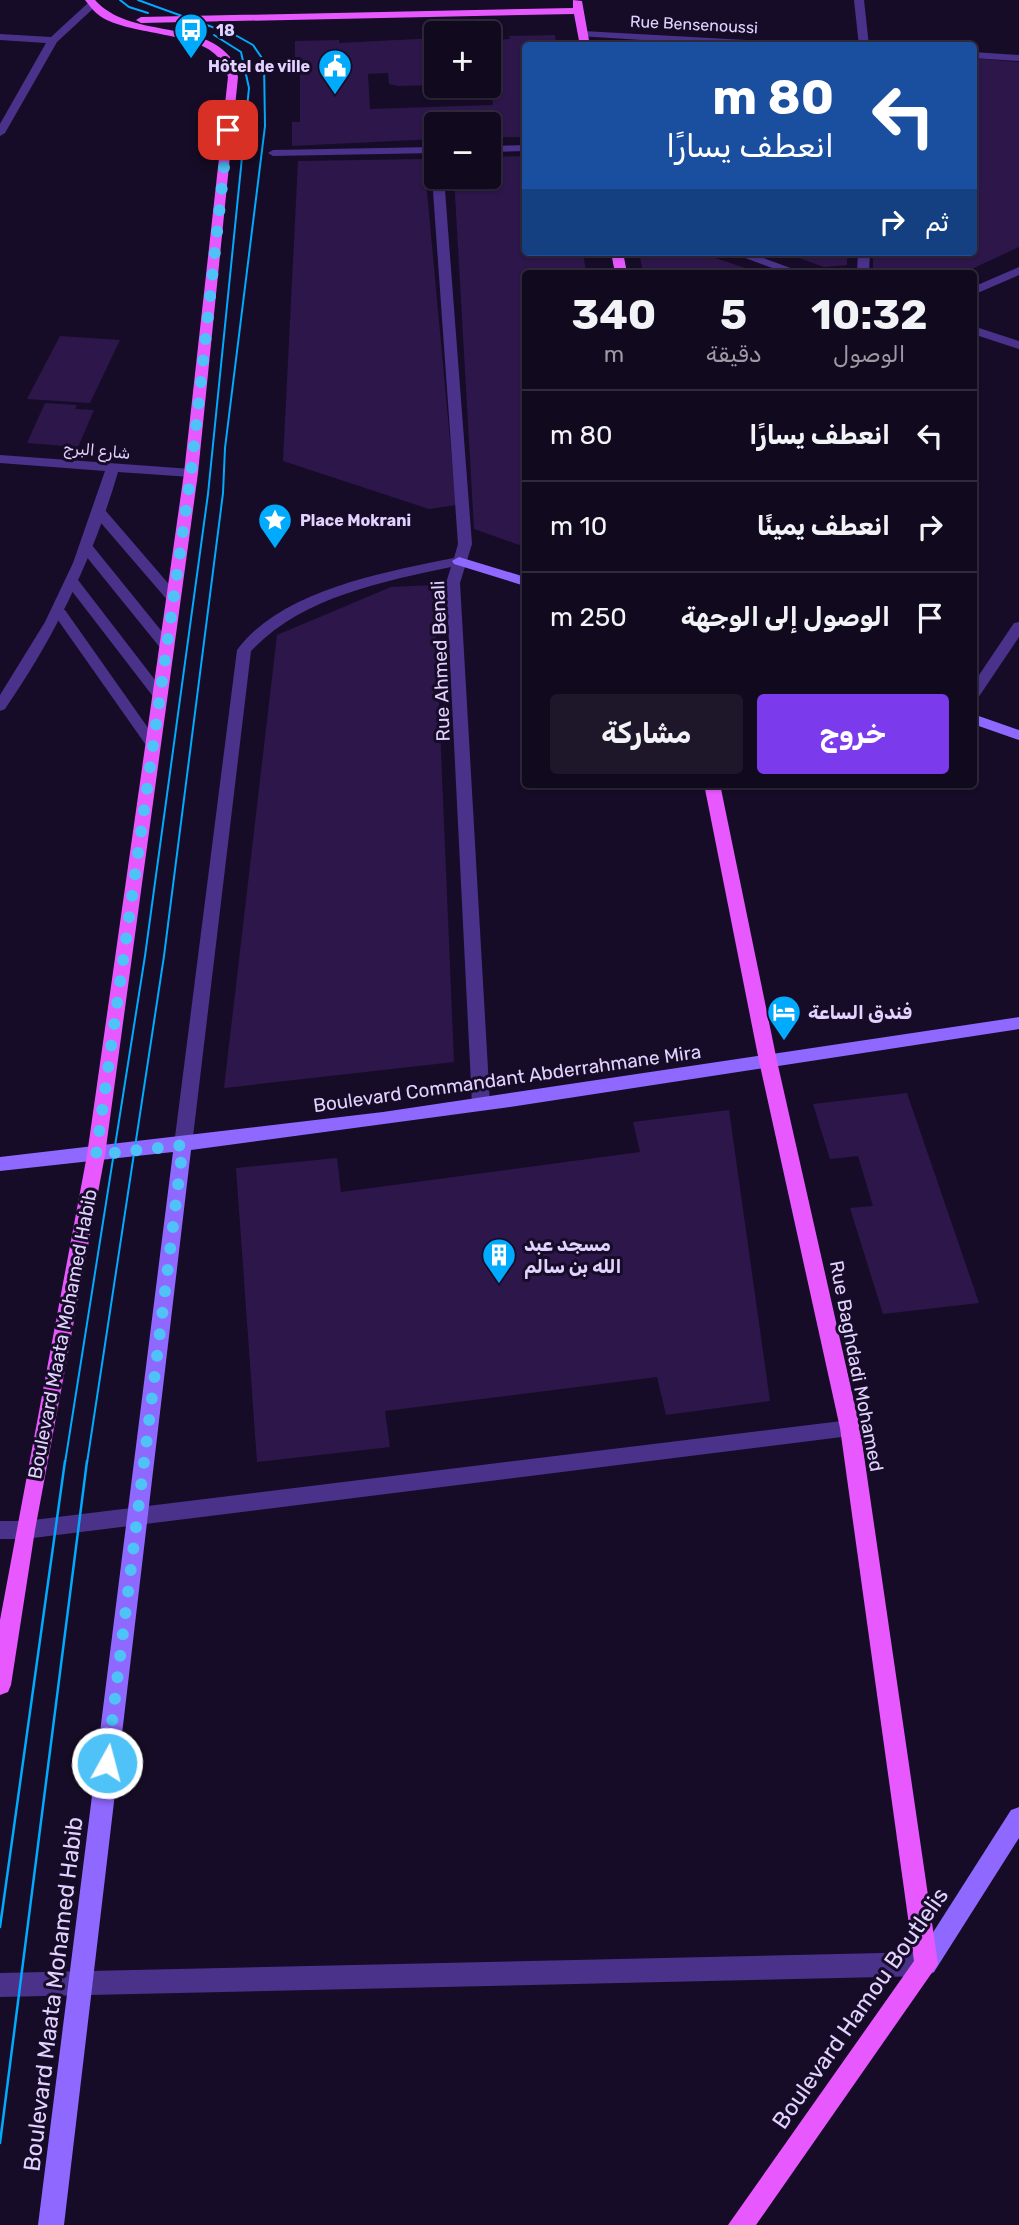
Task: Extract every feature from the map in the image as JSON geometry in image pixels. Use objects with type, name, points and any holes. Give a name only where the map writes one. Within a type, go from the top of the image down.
[{"type":"main road","points":[[91,2],[118,20],[577,5],[584,40]]},
{"type":"main road","name":"Boulevard Maata Mohamed Habib","points":[[0,1685],[25,1530],[96,1155],[191,473],[232,68],[226,58],[198,41],[118,20]]},
{"type":"main road","name":"Rue Baghdadi Mohamed","points":[[713,788],[768,1061],[850,1428],[926,1964]]},
{"type":"main road","name":"Boulevard Hamou Boutlelis","points":[[741,2225],[926,1964]]},
{"type":"street","points":[[859,0],[864,42]]},
{"type":"street","points":[[0,133],[53,40],[91,2]]},
{"type":"street","points":[[0,37],[53,40]]},
{"type":"street","name":"Rue Bensenoussi","points":[[584,40],[657,42]]},
{"type":"street","points":[[977,55],[1019,58]]},
{"type":"street","points":[[501,149],[522,148]]},
{"type":"street","points":[[272,153],[424,150]]},
{"type":"street","name":"Rue Ahmed Benali","points":[[439,189],[465,544],[453,583],[481,1104]]},
{"type":"street","points":[[747,256],[789,270]]},
{"type":"street","points":[[977,289],[1019,271]]},
{"type":"street","points":[[977,331],[1019,345]]},
{"type":"street","name":"شارع البرج","points":[[0,459],[112,470],[191,473]]},
{"type":"street","points":[[0,706],[60,613],[100,513],[112,470]]},
{"type":"street","points":[[100,513],[174,599]]},
{"type":"street","points":[[86,547],[167,647]]},
{"type":"street","points":[[183,1145],[244,650],[267,624],[342,592],[459,561],[522,581]]},
{"type":"street","points":[[73,583],[160,696]]},
{"type":"street","points":[[60,613],[153,745]]},
{"type":"street","points":[[977,689],[1019,626]]},
{"type":"street","points":[[977,720],[1019,735]]},
{"type":"street","name":"Boulevard Commandant Abderrahmane Mira","points":[[0,1164],[183,1145],[481,1104],[1019,1023]]},
{"type":"street","name":"Boulevard Maata Mohamed Habib","points":[[51,2225],[183,1145]]},
{"type":"street","points":[[0,1530],[25,1530],[850,1428]]},
{"type":"street","name":"Boulevard Hamou Boutlelis","points":[[926,1964],[1019,1818]]},
{"type":"street","points":[[0,1985],[926,1964]]},
{"type":"building","name":"Hôtel de ville","points":[[555,35],[556,42],[522,42],[522,137],[501,137],[501,112],[424,112],[424,140],[292,146],[292,122],[300,122],[300,62],[295,62],[295,41],[339,40],[339,43],[424,39],[424,85],[398,86],[389,84],[388,73],[368,74],[370,109],[493,105],[492,98],[501,98],[501,39],[510,39],[509,36]]},
{"type":"building","points":[[629,40],[670,42],[624,42]]},
{"type":"building","points":[[977,58],[1019,62],[1019,247],[969,270],[873,270],[873,256],[977,256]]},
{"type":"building","points":[[522,156],[522,256],[584,256],[586,270],[522,270],[522,546],[474,529],[455,189],[501,189],[501,157]]},
{"type":"building","points":[[424,159],[424,189],[427,189],[456,505],[429,509],[283,461],[298,161]]},
{"type":"building","points":[[640,256],[710,256],[751,270],[642,270]]},
{"type":"building","points":[[793,256],[847,256],[847,265],[824,267]]},
{"type":"building","points":[[60,336],[120,340],[90,403],[27,399]]},
{"type":"building","points":[[45,403],[77,405],[75,409],[94,410],[78,447],[27,443]]},
{"type":"building","points":[[434,585],[454,1062],[224,1088],[277,635],[391,587]]},
{"type":"building","points":[[907,1093],[979,1303],[883,1314],[850,1208],[873,1206],[858,1156],[830,1159],[813,1104]]},
{"type":"building","name":"مسجد عبد الله بن سالم","points":[[729,1110],[770,1401],[666,1415],[657,1377],[385,1411],[390,1447],[257,1462],[236,1168],[337,1158],[341,1192],[640,1152],[633,1122]]},
{"type":"tram line","points":[[120,0],[129,7],[148,13]]},
{"type":"tram line","points":[[87,1463],[164,956],[223,493],[225,448],[265,126],[264,61],[253,45],[237,36],[138,0]]},
{"type":"tram line","points":[[65,1463],[145,956],[208,494],[249,88],[241,52],[214,35]]},
{"type":"tram line","points":[[0,1927],[65,1461]]},
{"type":"tram line","points":[[0,2143],[87,1461]]},
{"type":"place","name":"18","points":[[191,60]]},
{"type":"place","name":"Hôtel de ville","points":[[335,96]]},
{"type":"place","name":"Place Mokrani","points":[[275,550]]},
{"type":"place","name":"فندق الساعة","points":[[784,1042]]},
{"type":"place","name":"مسجد عبد الله بن سالم","points":[[499,1285]]},
{"type":"route","points":[[107,1763],[183,1145],[96,1155],[191,473],[228,130]]}]
